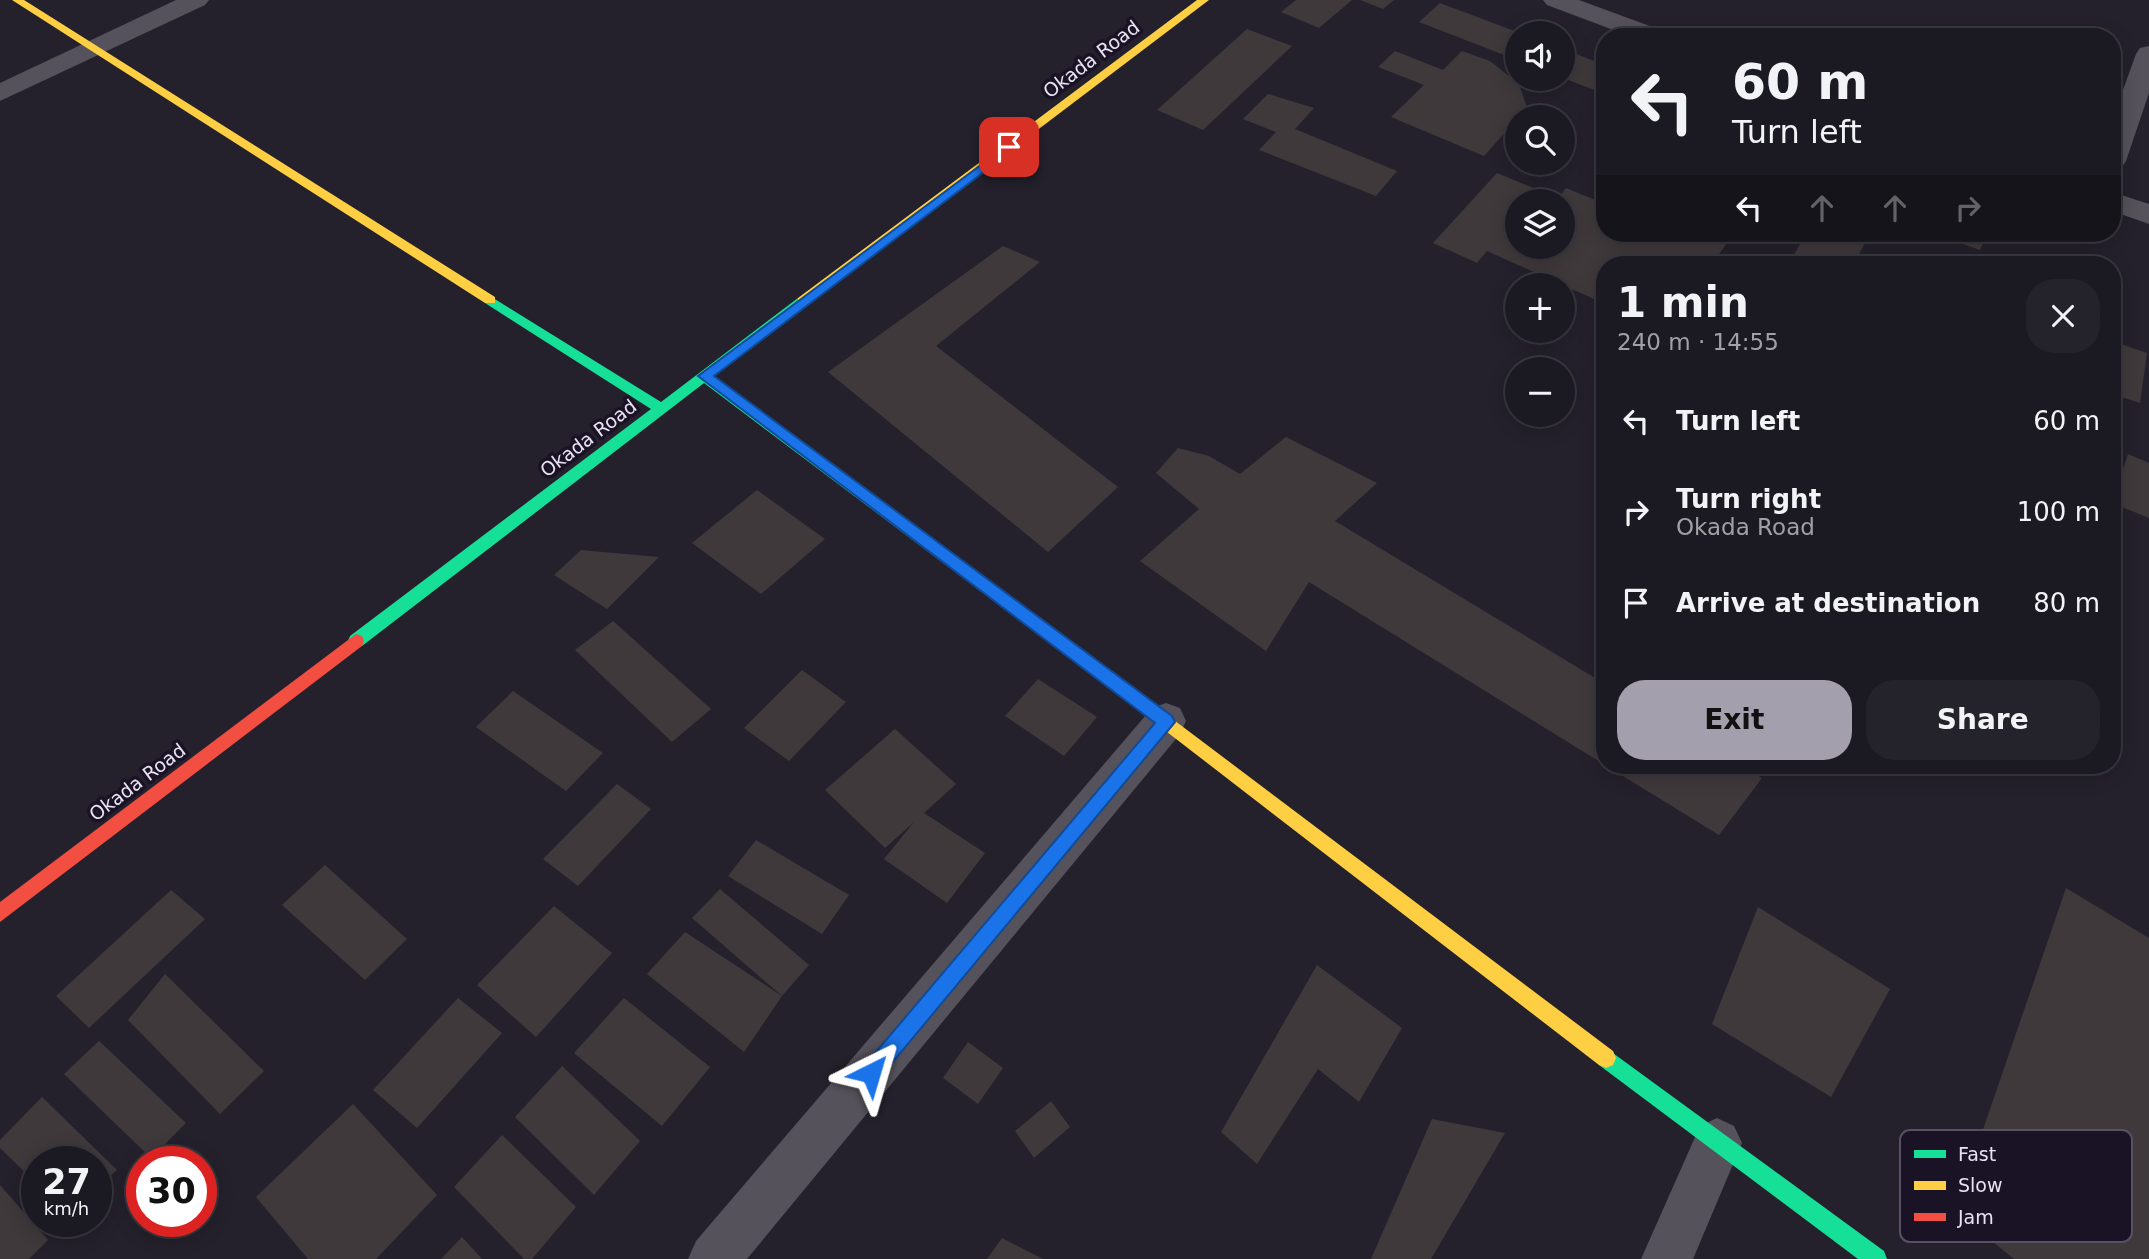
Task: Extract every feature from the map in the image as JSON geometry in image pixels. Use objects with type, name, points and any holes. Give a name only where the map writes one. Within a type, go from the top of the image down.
[{"type":"street","points":[[17,0],[661,409]]},
{"type":"street","points":[[0,93],[196,0]]},
{"type":"street","name":"Okada Road","points":[[0,913],[704,376],[1205,0]]},
{"type":"street","points":[[1556,0],[1632,28]]},
{"type":"street","points":[[2121,135],[2149,54]]},
{"type":"street","points":[[2121,204],[2149,214]]},
{"type":"street","points":[[704,376],[1166,722],[1717,1143],[1876,1259]]},
{"type":"street","points":[[714,1259],[1166,722]]},
{"type":"street","points":[[1667,1259],[1717,1143]]},
{"type":"building","points":[[1296,0],[1352,0],[1319,28],[1281,12]]},
{"type":"building","points":[[1360,0],[1394,0],[1383,9]]},
{"type":"building","points":[[1440,3],[1505,27],[1505,55],[1419,22]]},
{"type":"building","points":[[1247,29],[1292,46],[1203,130],[1157,110]]},
{"type":"building","points":[[1395,51],[1443,70],[1462,51],[1490,61],[1505,73],[1505,91],[1521,91],[1526,105],[1505,105],[1505,133],[1484,156],[1391,117],[1424,85],[1378,67]]},
{"type":"building","points":[[1575,54],[1596,62],[1596,91],[1575,83]]},
{"type":"building","points":[[1268,94],[1314,108],[1295,129],[1397,171],[1376,196],[1259,150],[1276,132],[1243,119]]},
{"type":"building","points":[[1497,173],[1536,189],[1505,189],[1505,259],[1575,259],[1575,192],[1596,200],[1596,242],[1728,242],[1718,256],[1596,256],[1596,300],[1575,291],[1575,273],[1536,273],[1487,251],[1477,263],[1433,243]]},
{"type":"building","points":[[1801,242],[1865,242],[1858,256],[1793,256]]},
{"type":"building","points":[[1957,242],[1983,242],[1980,250]]},
{"type":"building","points":[[1003,246],[1040,262],[936,346],[1118,487],[1048,552],[828,372]]},
{"type":"building","points":[[2121,344],[2147,353],[2140,403],[2121,397]]},
{"type":"building","points":[[1286,437],[1377,483],[1335,521],[1596,679],[1596,759],[1309,582],[1266,651],[1140,561],[1199,509],[1156,473],[1178,448],[1209,456],[1240,474]]},
{"type":"building","points":[[2128,454],[2149,463],[2149,518],[2121,507],[2121,475]]},
{"type":"building","points":[[757,490],[825,539],[761,594],[692,543]]},
{"type":"building","points":[[581,550],[659,557],[607,609],[554,575]]},
{"type":"building","points":[[613,621],[711,709],[672,742],[575,650]]},
{"type":"building","points":[[802,670],[846,702],[789,761],[744,728]]},
{"type":"building","points":[[1038,679],[1097,717],[1064,756],[1005,716]]},
{"type":"building","points":[[513,691],[603,753],[566,791],[476,727]]},
{"type":"building","points":[[895,729],[956,784],[924,813],[985,853],[947,903],[884,859],[914,822],[885,848],[825,790]]},
{"type":"building","points":[[1620,774],[1755,774],[1762,778],[1719,835]]},
{"type":"building","points":[[617,784],[651,809],[578,886],[543,859]]},
{"type":"building","points":[[756,840],[849,895],[822,934],[728,876]]},
{"type":"building","points":[[325,865],[407,939],[365,980],[282,905]]},
{"type":"building","points":[[2066,888],[2149,938],[2149,1259],[2014,1259],[1993,1242],[2132,1242],[2132,1130],[1983,1130]]},
{"type":"building","points":[[720,889],[809,965],[782,996],[692,918]]},
{"type":"building","points":[[171,890],[205,919],[89,1028],[56,996]]},
{"type":"building","points":[[554,906],[612,953],[536,1037],[477,985]]},
{"type":"building","points":[[1758,907],[1890,989],[1831,1097],[1712,1024]]},
{"type":"building","points":[[685,932],[782,996],[744,1052],[647,974]]},
{"type":"building","points":[[1317,965],[1402,1028],[1359,1102],[1318,1069],[1257,1164],[1221,1132]]},
{"type":"building","points":[[165,974],[264,1071],[220,1114],[128,1020]]},
{"type":"building","points":[[458,998],[502,1033],[417,1128],[373,1090]]},
{"type":"building","points":[[624,998],[710,1067],[662,1126],[574,1053]]},
{"type":"building","points":[[99,1041],[186,1123],[163,1146],[139,1146],[64,1074]]},
{"type":"building","points":[[968,1042],[1003,1068],[978,1104],[943,1078]]},
{"type":"building","points":[[562,1066],[640,1141],[594,1195],[515,1117]]},
{"type":"building","points":[[42,1097],[92,1146],[21,1146],[21,1168],[0,1148],[0,1140]]},
{"type":"building","points":[[1051,1101],[1070,1127],[1034,1158],[1015,1131]]},
{"type":"building","points":[[353,1104],[437,1195],[376,1259],[308,1259],[256,1197]]},
{"type":"building","points":[[1432,1119],[1505,1133],[1431,1259],[1371,1259]]},
{"type":"building","points":[[502,1135],[576,1207],[532,1259],[524,1259],[454,1187]]},
{"type":"building","points":[[0,1185],[21,1209],[21,1237],[45,1237],[48,1240],[29,1259],[0,1259]]},
{"type":"building","points":[[462,1237],[482,1259],[441,1259]]},
{"type":"building","points":[[1002,1238],[1043,1259],[987,1259]]},
{"type":"traffic: fast","points":[[490,300],[661,409]]},
{"type":"traffic: fast","points":[[356,641],[803,301]]},
{"type":"traffic: fast","points":[[704,376],[1138,700]]},
{"type":"traffic: fast","points":[[1606,1058],[1876,1259]]},
{"type":"traffic: slow","points":[[17,0],[490,300]]},
{"type":"traffic: slow","points":[[803,301],[1204,0]]},
{"type":"traffic: slow","points":[[1138,700],[1606,1058]]},
{"type":"traffic: jam","points":[[0,913],[356,641]]},
{"type":"route","points":[[871,1073],[1166,722],[704,376],[1009,147]]}]
